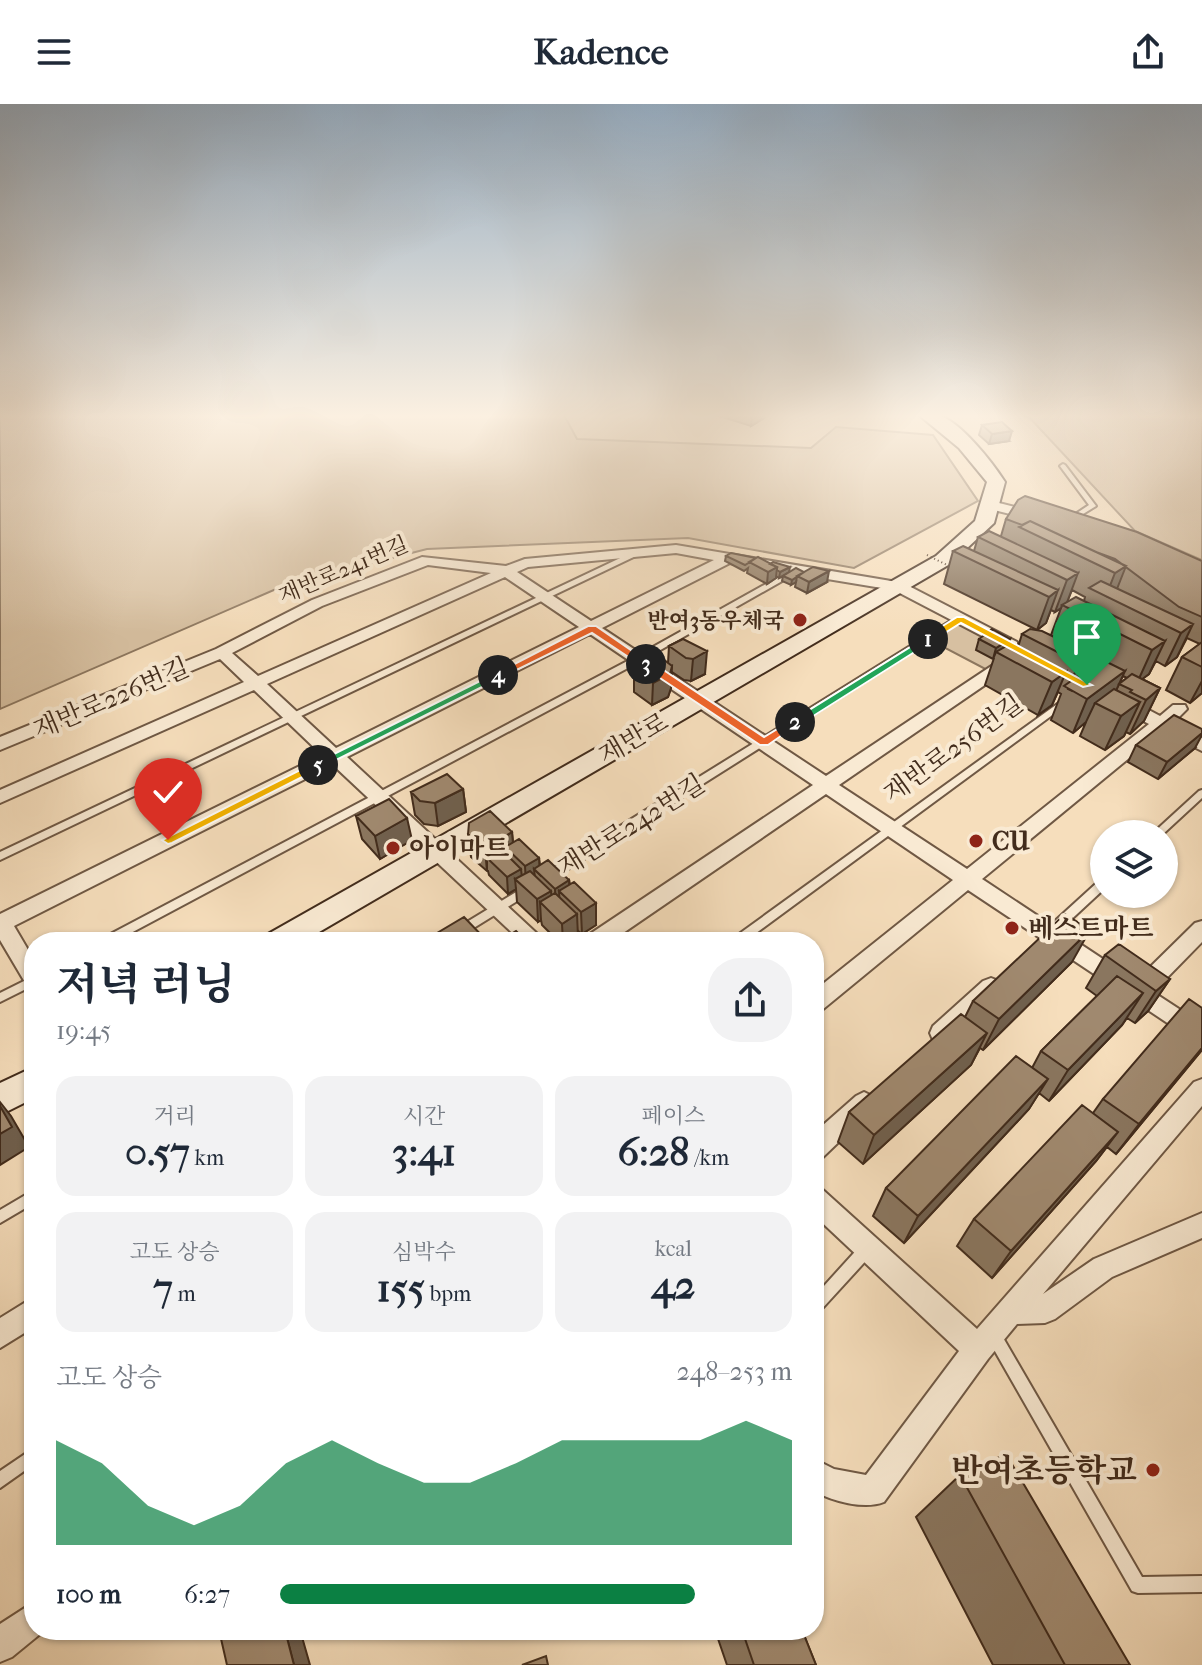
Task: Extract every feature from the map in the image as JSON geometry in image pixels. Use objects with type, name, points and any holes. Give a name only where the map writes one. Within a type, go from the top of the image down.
[{"type":"main road","points":[[991,505],[995,488]]},
{"type":"main road","name":"재반로","points":[[296,932],[943,560],[984,523],[991,505]]},
{"type":"main road","points":[[0,1100],[24,1087]]},
{"type":"street","points":[[991,505],[1086,534]]},
{"type":"street","points":[[256,683],[504,570],[525,563],[641,552],[676,549],[898,586],[960,619]]},
{"type":"street","points":[[24,963],[0,923],[729,558]]},
{"type":"street","name":"재반로241번길","points":[[222,652],[317,603],[427,560],[504,570]]},
{"type":"street","name":"재반로256번길","points":[[504,570],[969,880],[1043,939],[1138,993],[1202,1036]]},
{"type":"street","name":"재반로256번길","points":[[828,785],[1024,652],[960,619]]},
{"type":"street","points":[[222,652],[525,932]]},
{"type":"street","name":"재반로226번길","points":[[0,744],[222,652]]},
{"type":"street","name":"재반로226번길","points":[[0,797],[256,683]]},
{"type":"street","points":[[1111,698],[1202,745]]},
{"type":"street","points":[[824,996],[1179,709]]},
{"type":"street","points":[[609,932],[828,785]]},
{"type":"street","points":[[1138,993],[1202,929]]},
{"type":"street","points":[[920,1052],[1002,977]]},
{"type":"street","points":[[824,1140],[884,1084]]},
{"type":"street","points":[[824,1480],[873,1491],[985,1341],[1202,1089]]},
{"type":"street","points":[[824,1207],[868,1248],[985,1341]]},
{"type":"street","points":[[1011,1311],[1045,1309],[1103,1268],[1202,1225]]},
{"type":"street","points":[[0,1334],[24,1318]]},
{"type":"street","points":[[0,1645],[24,1626]]},
{"type":"lane","points":[[1061,525],[1093,506],[1079,488]]},
{"type":"lane","points":[[0,856],[641,552]]},
{"type":"lane","points":[[124,932],[638,659],[796,571]]},
{"type":"lane","points":[[764,742],[960,619]]},
{"type":"lane","name":"재반로256번길","points":[[891,828],[1079,691]]},
{"type":"lane","name":"재반로242번길","points":[[499,908],[764,742]]},
{"type":"lane","points":[[1172,820],[1202,793]]},
{"type":"lane","points":[[750,932],[891,828]]},
{"type":"lane","points":[[1043,939],[1090,896]]},
{"type":"lane","points":[[459,932],[499,908]]},
{"type":"lane","points":[[0,998],[24,985]]},
{"type":"lane","points":[[0,1217],[24,1202]]},
{"type":"lane","points":[[824,1296],[868,1248]]},
{"type":"lane","points":[[985,1341],[1138,1585],[1202,1584]]},
{"type":"lane","points":[[0,1480],[24,1462]]},
{"type":"path","points":[[927,555],[954,568]]},
{"type":"shaded area","points":[[0,488],[969,488],[978,501],[854,568],[688,538],[427,549],[283,586],[0,709]]},
{"type":"shaded area","points":[[1095,488],[1202,488],[1202,560],[1135,531]]},
{"type":"shaded area","points":[[960,619],[1024,652],[993,673],[928,639]]},
{"type":"building","points":[[1025,496],[1137,532],[1202,561],[1202,617],[1179,607],[1115,559],[1030,521],[1022,525],[1006,519],[1018,500]]},
{"type":"building","points":[[1030,521],[1126,566],[1115,573],[1019,527]]},
{"type":"building","points":[[989,531],[1078,573],[1067,580],[978,537]]},
{"type":"building","points":[[963,546],[1058,590],[1049,597],[953,551]]},
{"type":"building","points":[[731,553],[756,558],[745,565],[726,556]]},
{"type":"building","points":[[758,557],[777,567],[768,572],[749,562]]},
{"type":"building","points":[[773,562],[790,567],[780,572],[770,564]]},
{"type":"building","points":[[813,567],[829,571],[809,582],[797,576]]},
{"type":"building","points":[[796,568],[804,572],[792,580],[783,576]]},
{"type":"building","points":[[1101,581],[1193,624],[1181,633],[1089,588]]},
{"type":"building","points":[[1076,597],[1165,641],[1152,650],[1062,605]]},
{"type":"building","points":[[992,629],[1010,639],[996,648],[979,639]]},
{"type":"building","points":[[1030,629],[1042,631],[1085,652],[1087,657],[1079,663],[1022,634]]},
{"type":"building","points":[[683,639],[707,651],[693,659],[686,658],[669,646]]},
{"type":"building","points":[[1202,642],[1202,667],[1182,657]]},
{"type":"building","points":[[1012,643],[1066,672],[1052,682],[996,652]]},
{"type":"building","points":[[659,656],[672,666],[670,674],[653,683],[634,669]]},
{"type":"building","points":[[1098,662],[1107,662],[1125,671],[1087,699],[1064,686]]},
{"type":"building","points":[[1132,674],[1160,688],[1146,700],[1130,692],[1132,690],[1119,684]]},
{"type":"building","points":[[1114,689],[1140,702],[1121,716],[1095,703]]},
{"type":"building","points":[[1174,715],[1202,729],[1202,733],[1167,762],[1136,745]]},
{"type":"building","points":[[447,774],[463,789],[435,803],[420,801],[411,792]]},
{"type":"building","points":[[389,799],[407,818],[375,836],[356,816]]},
{"type":"building","points":[[490,811],[512,832],[485,849],[468,834],[469,823]]},
{"type":"building","points":[[519,839],[539,858],[525,866],[505,847]]},
{"type":"building","points":[[502,850],[521,869],[507,877],[487,858]]},
{"type":"building","points":[[548,860],[569,880],[555,889],[534,869]]},
{"type":"building","points":[[530,871],[551,891],[537,899],[515,879]]},
{"type":"building","points":[[574,882],[596,903],[581,912],[559,891]]},
{"type":"building","points":[[555,893],[577,914],[562,924],[540,902]]},
{"type":"building","points":[[1065,914],[1090,930],[999,1019],[973,1001]]},
{"type":"building","points":[[464,917],[478,932],[439,932]]},
{"type":"building","points":[[1119,944],[1170,979],[1156,991],[1105,955]]},
{"type":"building","points":[[1117,976],[1143,993],[1068,1070],[1041,1051]]},
{"type":"building","points":[[1189,999],[1202,1008],[1202,1048],[1139,1124],[1103,1099]]},
{"type":"building","points":[[961,1014],[987,1033],[874,1135],[849,1112]]},
{"type":"building","points":[[1016,1056],[1048,1079],[918,1216],[886,1188]]},
{"type":"building","points":[[1082,1105],[1118,1132],[1011,1251],[974,1219]]},
{"type":"building","points":[[0,1106],[12,1127],[0,1134]]},
{"type":"building","points":[[1006,1454],[1130,1665],[1065,1665],[960,1475]]},
{"type":"building","points":[[221,1640],[288,1640],[294,1665],[227,1665]]},
{"type":"building","points":[[745,1640],[806,1640],[816,1665],[754,1665]]},
{"type":"building","points":[[546,1656],[548,1665],[522,1665]]},
{"type":"place","name":"반여3동우체국","points":[[800,620]]},
{"type":"place","name":"CU","points":[[976,841]]},
{"type":"place","name":"아이마트","points":[[393,848]]},
{"type":"place","name":"베스트마트","points":[[1012,928]]},
{"type":"place","name":"반여초등학교","points":[[1153,1470]]},
{"type":"route","points":[[168,840],[592,628],[764,742],[960,619],[1087,685]]}]
